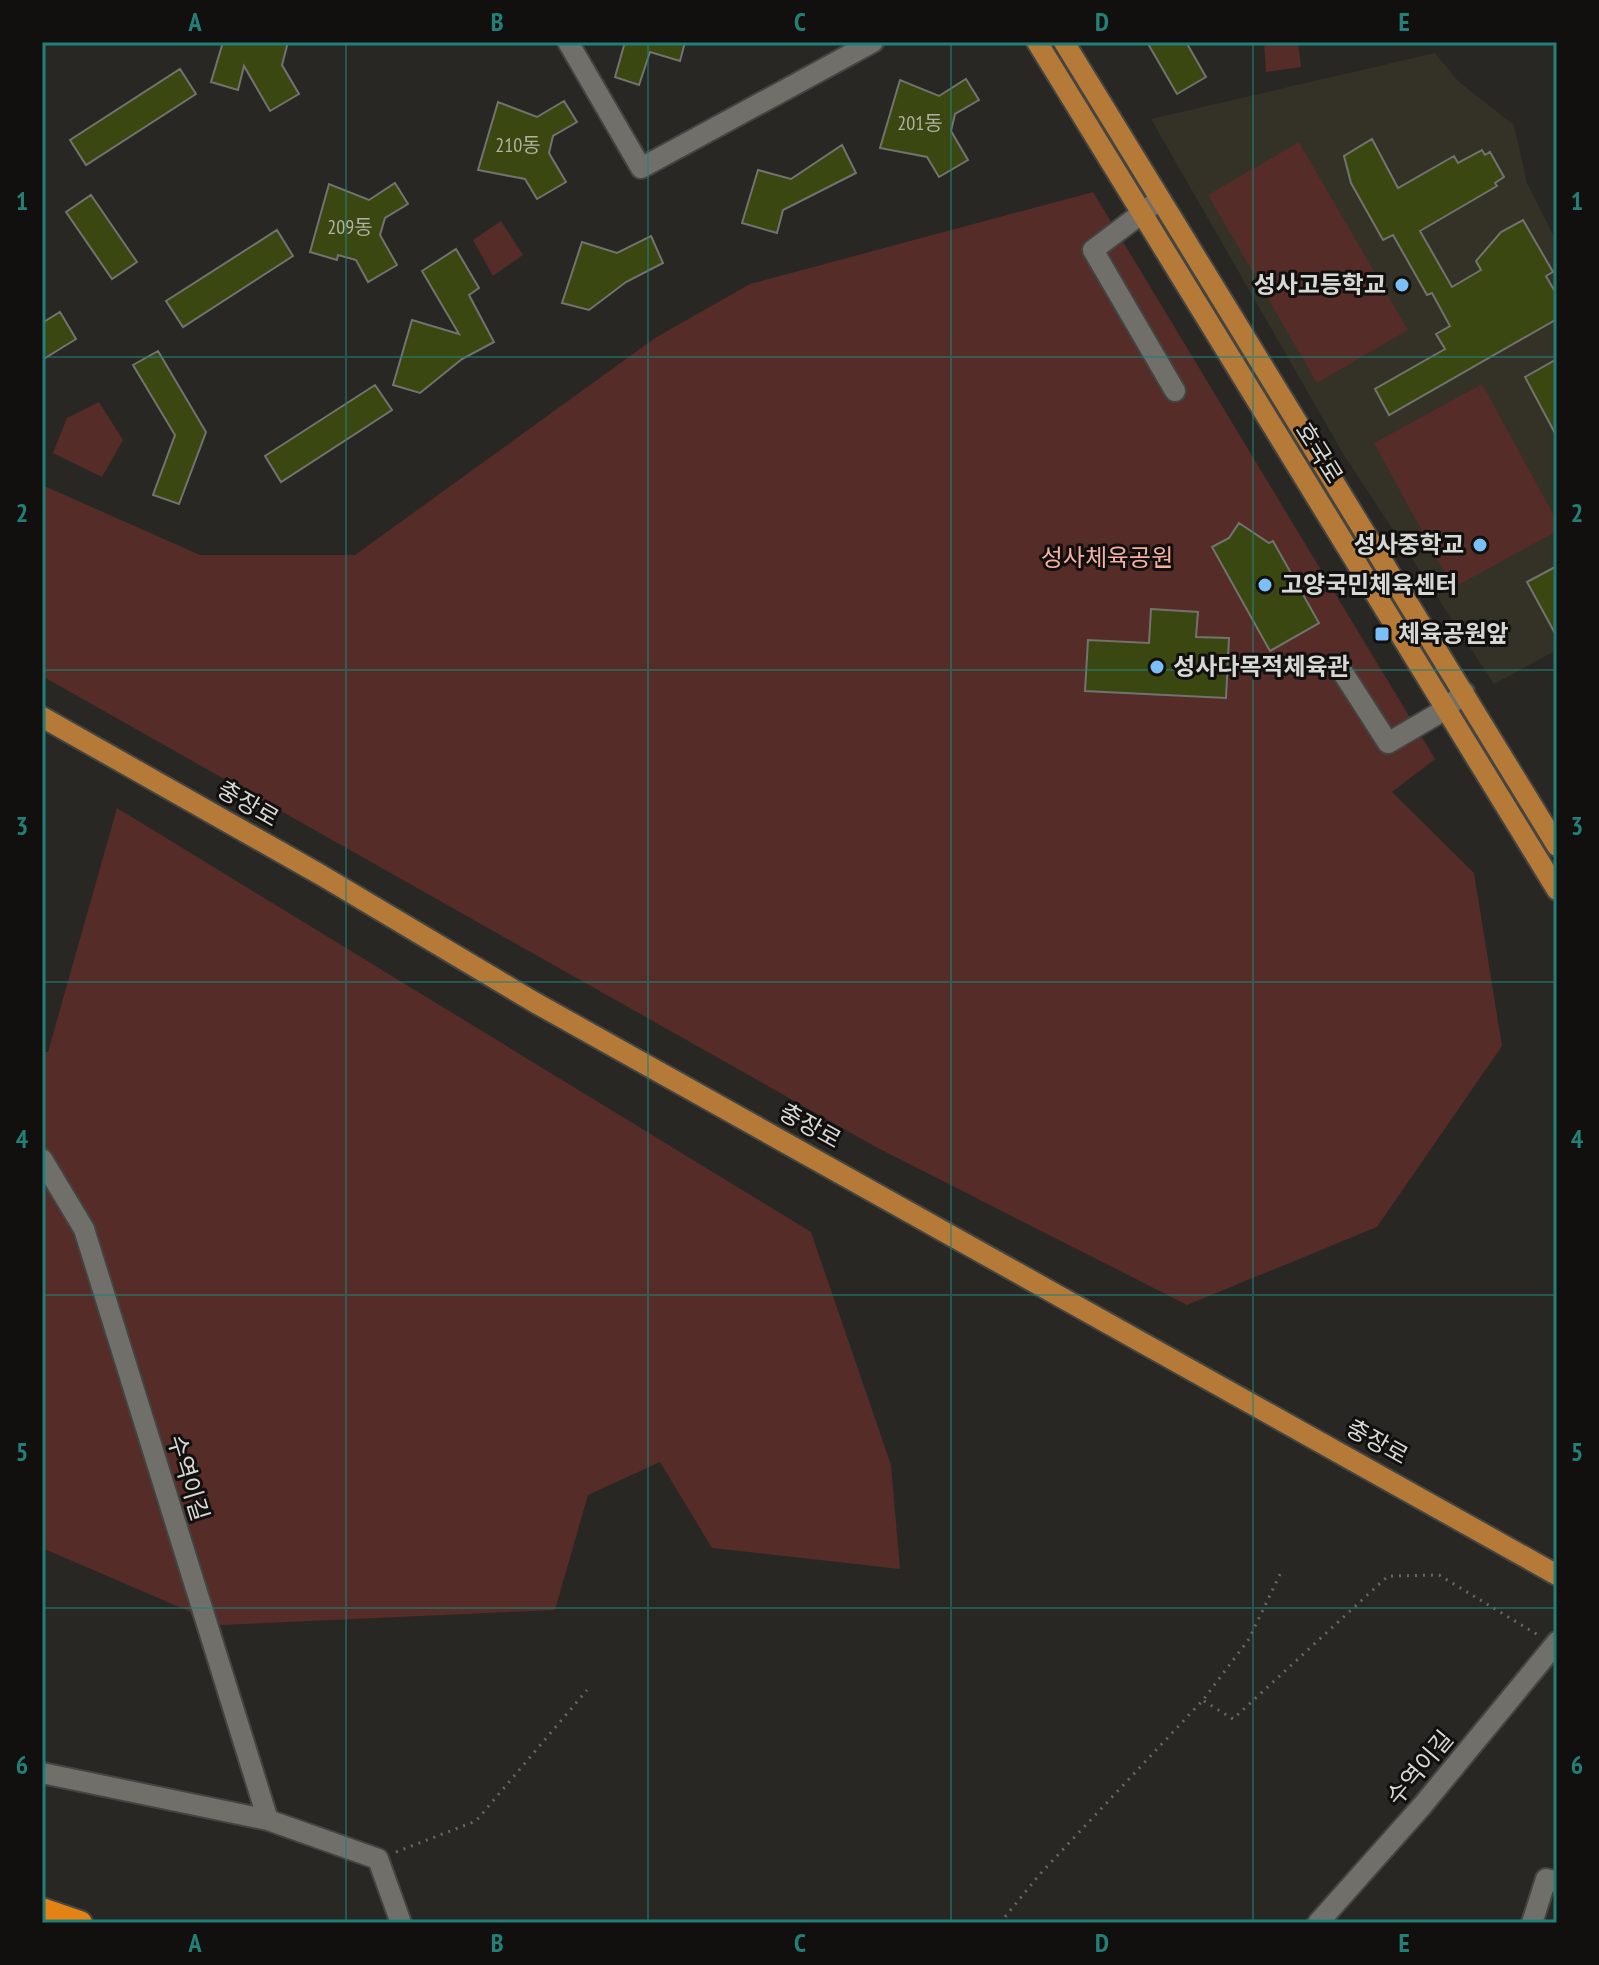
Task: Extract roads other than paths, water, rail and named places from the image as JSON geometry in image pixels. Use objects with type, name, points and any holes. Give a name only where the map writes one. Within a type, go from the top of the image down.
[{"type":"highway","points":[[42,1910],[80,1923]]},
{"type":"main road","name":"호국로","points":[[1037,42],[1557,890]]},
{"type":"main road","name":"호국로","points":[[1064,42],[1158,201],[1557,846]]},
{"type":"main road","name":"충장로","points":[[42,717],[321,875],[534,1002],[1557,1575]]},
{"type":"street","points":[[568,42],[641,168],[873,42]]},
{"type":"street","points":[[1158,201],[1093,250],[1175,391]]},
{"type":"street","points":[[1338,665],[1388,743],[1446,709],[1464,692]]},
{"type":"street","name":"수역이길","points":[[42,1159],[84,1229],[268,1820]]},
{"type":"street","name":"수역이길","points":[[1318,1923],[1422,1806],[1556,1644]]},
{"type":"street","points":[[42,1773],[268,1820],[378,1859],[401,1923]]},
{"type":"street","points":[[1532,1923],[1546,1879],[1557,1882]]},
{"type":"place","name":"성사고등학교","points":[[1402,285]]},
{"type":"place","name":"성사중학교","points":[[1480,545]]},
{"type":"place","name":"고양국민체육센터","points":[[1265,585]]},
{"type":"place","name":"체육공원앞","points":[[1382,634]]},
{"type":"place","name":"성사다목적체육관","points":[[1157,667]]},
{"type":"park label","name":"성사체육공원","points":[[1107,558]]}]
